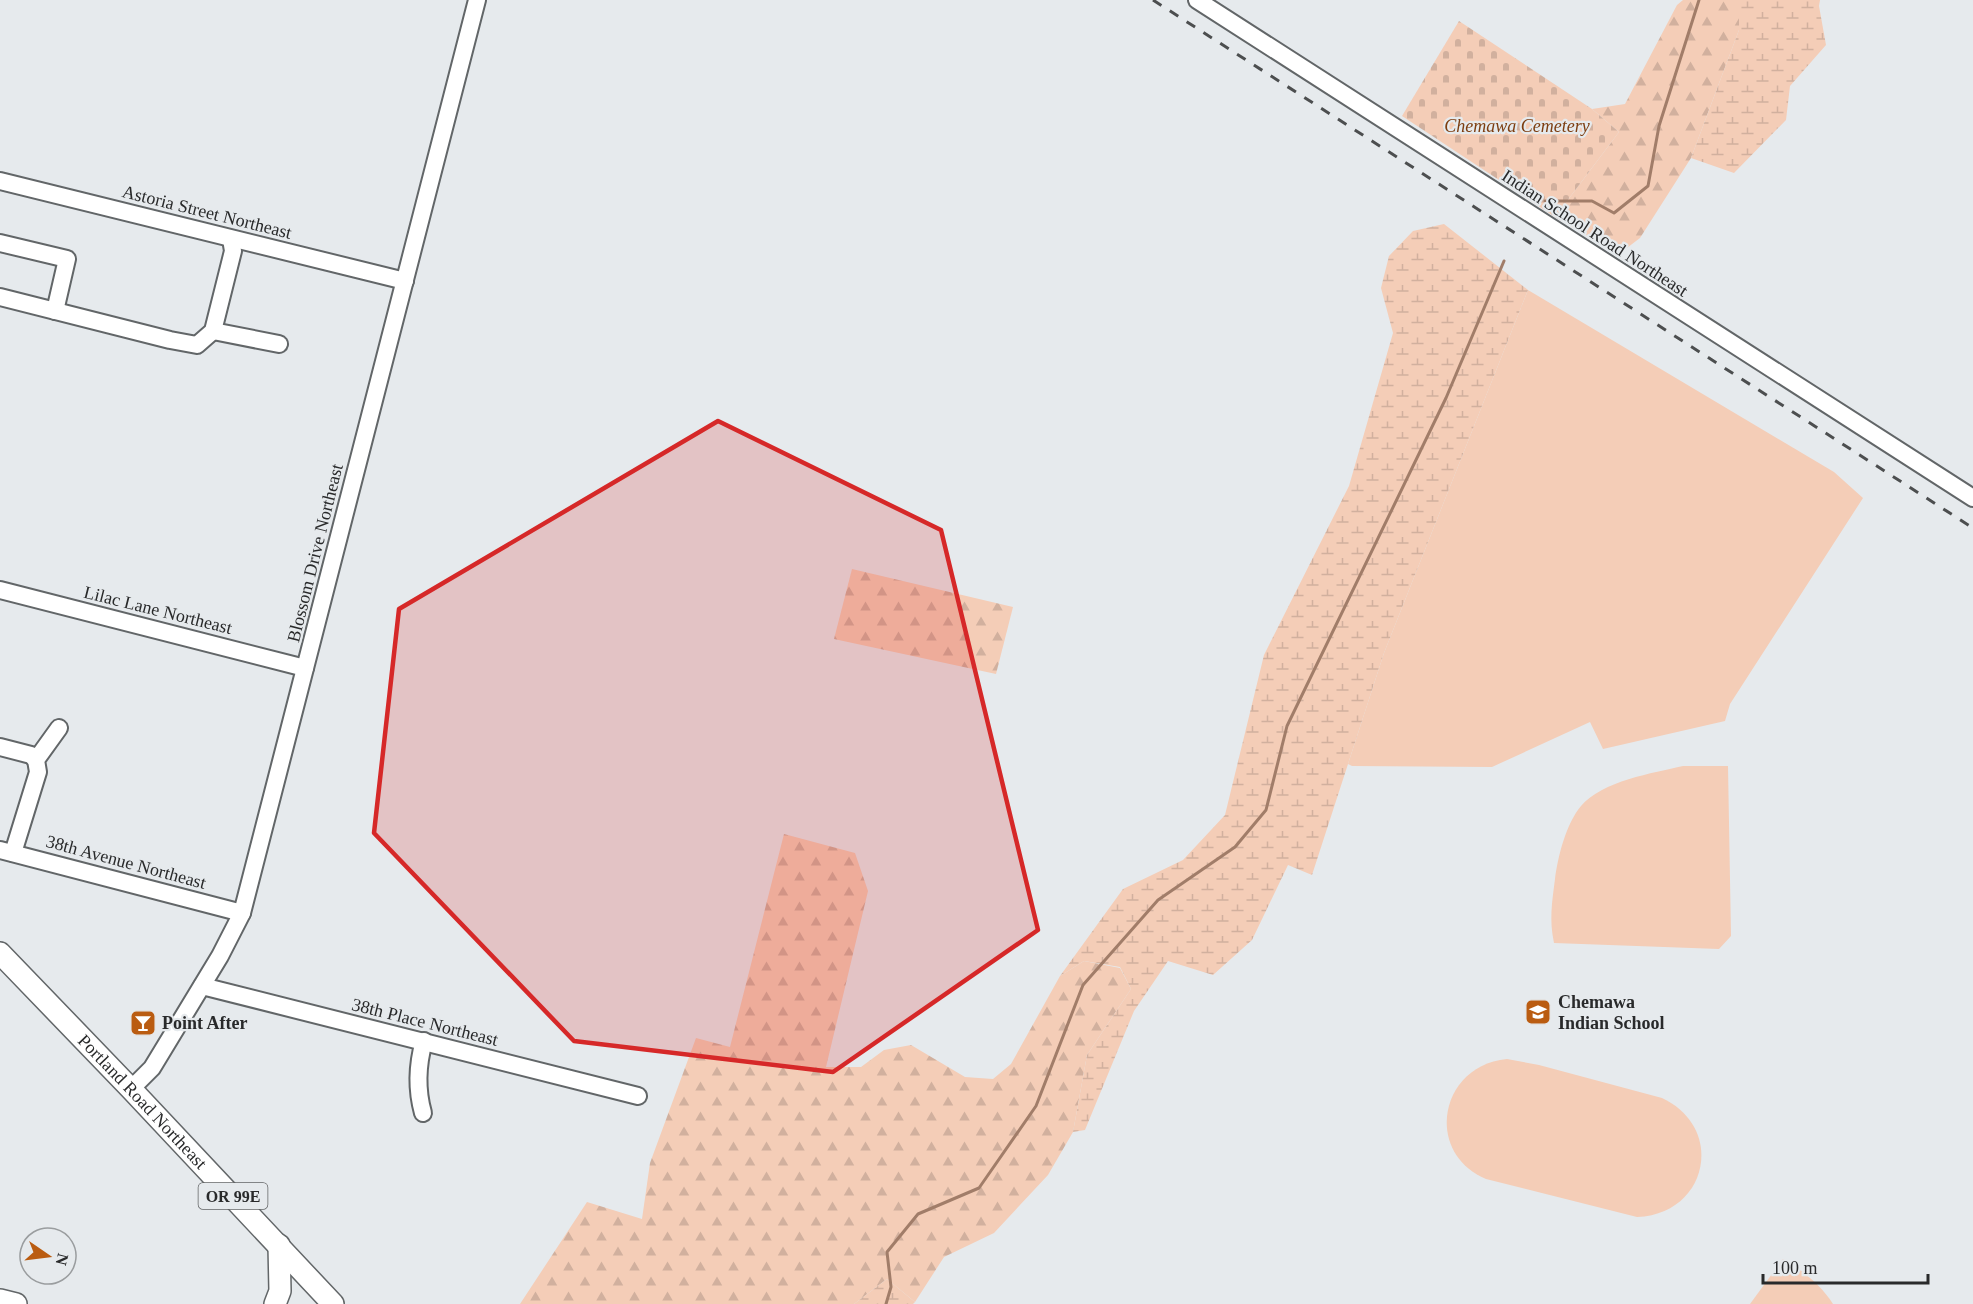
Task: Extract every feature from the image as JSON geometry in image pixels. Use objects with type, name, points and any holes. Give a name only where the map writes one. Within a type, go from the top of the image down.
[{"type":"main road","name":"Portland Road Northeast","points":[[0,953],[333,1304]]},
{"type":"main road","points":[[275,1304],[280,1292],[279,1245]]},
{"type":"main road","points":[[0,1300],[16,1304]]},
{"type":"street","name":"Blossom Drive Northeast","points":[[131,1089],[152,1068],[202,986],[242,913],[477,0]]},
{"type":"street","name":"Indian School Road Northeast","points":[[1197,0],[1973,498]]},
{"type":"street","name":"Astoria Street Northeast","points":[[0,181],[405,281]]},
{"type":"street","points":[[0,297],[197,345],[213,331],[233,251],[231,239]]},
{"type":"street","points":[[0,243],[68,259],[55,311]]},
{"type":"street","points":[[213,331],[279,344]]},
{"type":"street","name":"Lilac Lane Northeast","points":[[0,590],[305,668]]},
{"type":"street","points":[[36,760],[59,728]]},
{"type":"street","points":[[0,747],[31,755],[36,760],[38,772],[7,852]]},
{"type":"street","name":"38th Avenue Northeast","points":[[7,852],[242,913]]},
{"type":"street","name":"38th Place Northeast","points":[[202,986],[638,1096]]},
{"type":"street","points":[[423,1113],[417,1085],[419,1059],[424,1041]]},
{"type":"highlighted area","points":[[718,421],[941,530],[1038,930],[833,1072],[574,1041],[374,833],[399,609]]},
{"type":"green space","points":[[1683,0],[1739,0],[1739,30],[1691,158],[1640,238],[1619,254],[1555,217],[1619,132],[1592,109],[1625,104],[1677,5]]},
{"type":"green space","points":[[1739,0],[1820,0],[1826,45],[1790,86],[1786,120],[1734,173],[1691,158],[1739,30]]},
{"type":"green space","name":"Chemawa Cemetery","points":[[1459,21],[1592,109],[1619,132],[1555,217],[1402,116]]},
{"type":"green space","points":[[1444,224],[1528,290],[1384,653],[1312,875],[1288,865],[1252,940],[1213,975],[1168,961],[1134,1011],[1085,1130],[1073,1132],[1087,1055],[1131,989],[1120,967],[1084,961],[1060,976],[1123,889],[1183,860],[1225,815],[1264,655],[1349,486],[1393,333],[1381,288],[1389,256],[1413,231]]},
{"type":"green space","points":[[1528,290],[1834,472],[1863,498],[1730,704],[1725,721],[1603,749],[1590,722],[1492,767],[1352,766],[1348,764],[1384,653]]},
{"type":"green space","points":[[852,569],[1013,607],[996,674],[834,639]]},
{"type":"green space","points":[[1683,766],[1728,766],[1731,936],[1719,949],[1554,943],[1552,911],[1558,860],[1567,831],[1581,806],[1590,797],[1615,784]]},
{"type":"green space","points":[[784,834],[855,853],[868,891],[826,1067],[861,1067],[884,1050],[911,1045],[965,1077],[993,1079],[1011,1064],[1060,976],[1084,961],[1120,968],[1131,989],[1087,1055],[1073,1132],[1048,1175],[994,1233],[944,1257],[915,1302],[887,1279],[854,1304],[520,1304],[587,1202],[642,1219],[650,1163],[696,1038],[730,1047]]},
{"type":"green space","points":[[1507,1059],[1539,1065],[1662,1098],[1682,1112],[1695,1129],[1701,1148],[1700,1168],[1693,1186],[1680,1201],[1661,1212],[1637,1217],[1486,1179],[1466,1166],[1453,1150],[1447,1131],[1448,1111],[1454,1092],[1467,1076],[1484,1065]]},
{"type":"green space","points":[[1783,1259],[1811,1278],[1833,1304],[1750,1304]]},
{"type":"green space","points":[[887,1279],[915,1302],[913,1304],[854,1304]]},
{"type":"waterway","points":[[1545,201],[1592,201],[1614,213],[1648,186],[1659,126],[1699,0]]},
{"type":"waterway","points":[[886,1304],[891,1287],[887,1252],[918,1214],[979,1188],[1036,1106],[1083,985],[1158,900],[1235,847],[1266,810],[1287,726],[1446,398],[1504,261]]},
{"type":"railway","points":[[1153,0],[1973,528]]},
{"type":"place","name":"Chemawa Indian School","points":[[1538,1012]]},
{"type":"place","name":"Point After","points":[[143,1023]]}]
